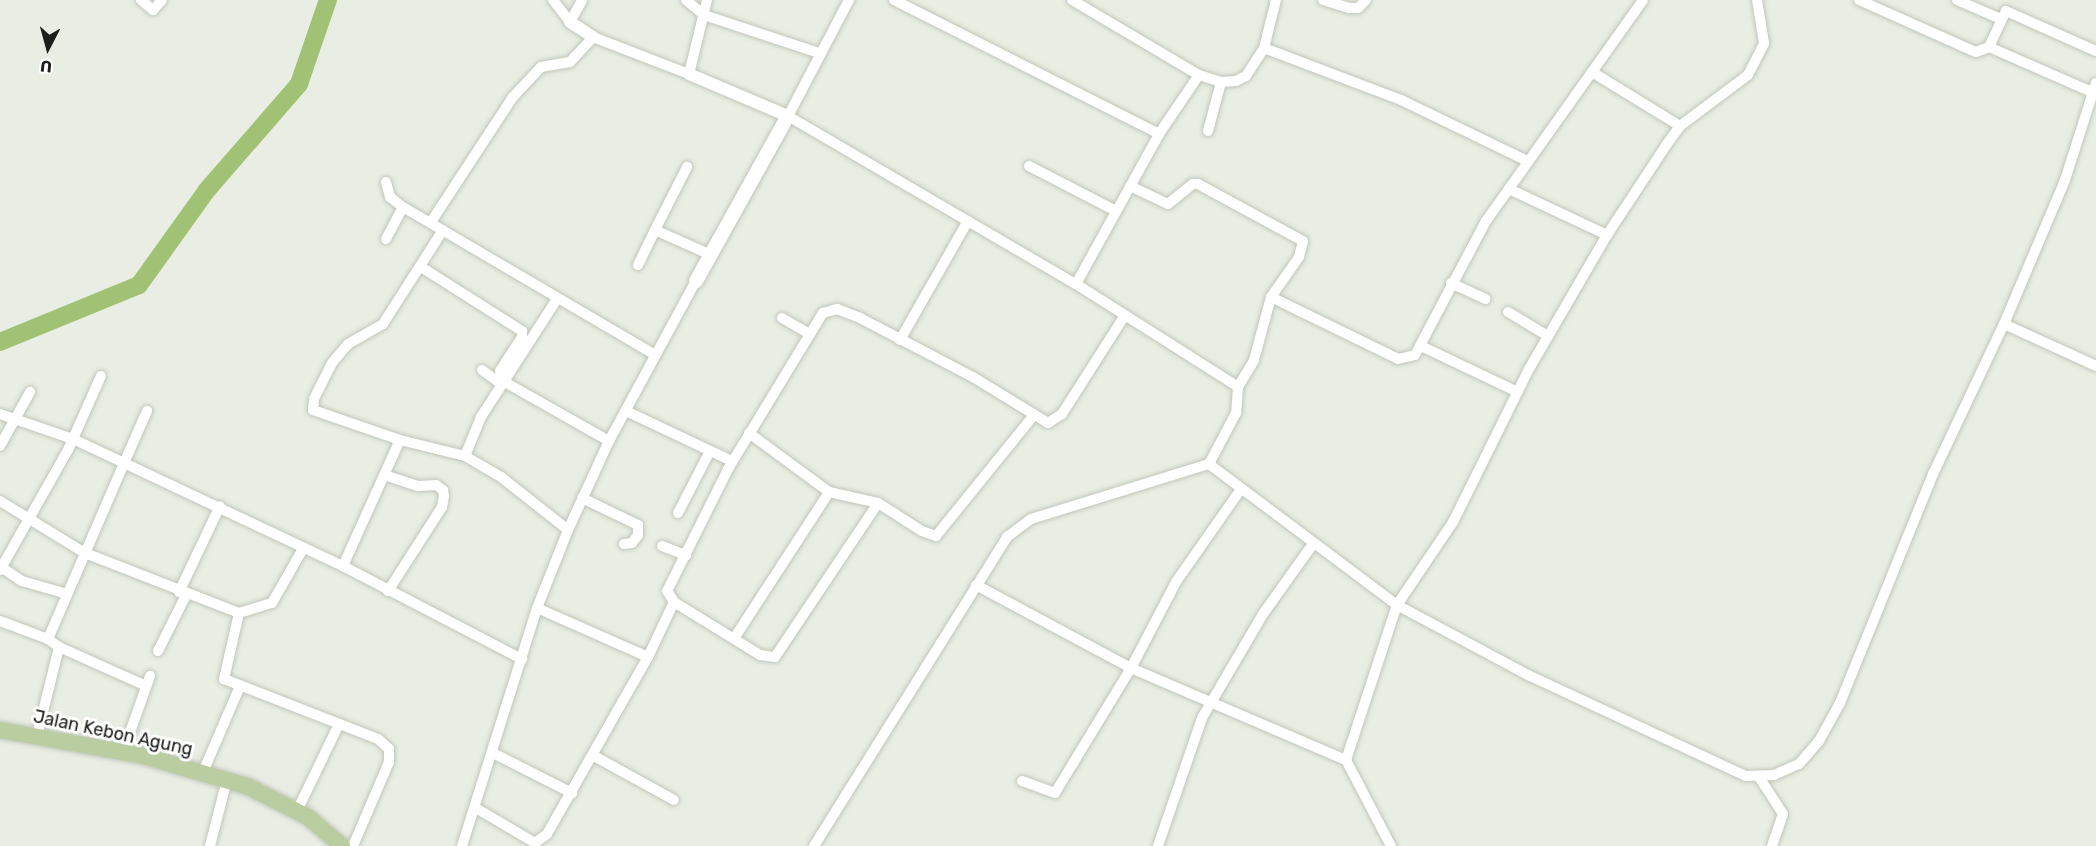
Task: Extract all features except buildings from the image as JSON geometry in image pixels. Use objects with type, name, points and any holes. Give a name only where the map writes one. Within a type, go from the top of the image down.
[{"type":"main road","points":[[696,280],[788,116]]},
{"type":"main road","name":"Jalan Kebon Agung","points":[[0,730],[123,752],[227,780],[297,811],[342,846]]},
{"type":"street","points":[[141,0],[153,10],[162,0]]},
{"type":"street","points":[[553,0],[570,22],[593,38],[688,74],[788,116],[1076,284],[1238,387]]},
{"type":"street","points":[[570,22],[582,0]]},
{"type":"street","points":[[686,0],[704,15],[819,53]]},
{"type":"street","points":[[688,74],[707,0]]},
{"type":"street","points":[[788,116],[819,53],[849,0]]},
{"type":"street","points":[[894,0],[1159,134]]},
{"type":"street","points":[[1072,0],[1199,75],[1221,82],[1236,81],[1246,76],[1264,48],[1276,0]]},
{"type":"street","points":[[1323,0],[1348,8],[1358,8],[1366,0]]},
{"type":"street","points":[[1271,297],[1398,359],[1415,355],[1451,283],[1527,160],[1642,0]]},
{"type":"street","points":[[1346,760],[1397,604],[1453,522],[1548,336],[1607,235],[1680,126],[1748,75],[1764,43],[1757,0]]},
{"type":"street","points":[[1209,464],[1313,544],[1397,604],[1528,675],[1736,774],[1759,777],[1787,770],[1809,755],[1840,703],[1933,474],[2004,324],[2065,180],[2094,88],[1989,47],[1976,52],[1859,0]]},
{"type":"street","points":[[1957,0],[2001,20]]},
{"type":"street","points":[[1989,47],[2001,20],[2010,12],[2096,51]]},
{"type":"street","points":[[431,222],[512,98],[542,67],[570,62],[593,38]]},
{"type":"street","points":[[1264,48],[1401,100],[1527,160]]},
{"type":"street","points":[[1592,72],[1680,126]]},
{"type":"street","points":[[1076,284],[1159,134],[1199,75]]},
{"type":"street","points":[[1208,131],[1221,82]]},
{"type":"street","points":[[1029,166],[1116,211]]},
{"type":"street","points":[[638,265],[687,167]]},
{"type":"street","points":[[386,182],[390,197],[403,207],[655,355]]},
{"type":"street","points":[[814,846],[1007,537],[1031,519],[1209,464],[1236,413],[1238,387],[1254,360],[1271,297],[1299,257],[1303,241],[1198,184],[1193,184],[1168,204],[1130,186]]},
{"type":"street","points":[[1509,189],[1607,235]]},
{"type":"street","points":[[386,239],[403,207]]},
{"type":"street","points":[[900,340],[968,221]]},
{"type":"street","points":[[443,230],[383,324],[348,344],[332,363],[312,405],[317,415],[400,440],[465,456],[501,477],[568,530]]},
{"type":"street","points":[[655,230],[711,255]]},
{"type":"street","points":[[421,267],[522,331],[522,337],[500,371],[502,383]]},
{"type":"street","points":[[462,846],[537,608],[568,530],[609,441],[696,280]]},
{"type":"street","points":[[1451,283],[1485,300]]},
{"type":"street","points":[[465,456],[481,417],[557,299]]},
{"type":"street","points":[[879,503],[780,655],[759,655],[674,602],[667,591],[732,461],[808,333],[823,313],[837,309],[973,377],[1048,423],[1058,420],[1125,315]]},
{"type":"street","points":[[1508,312],[1548,336]]},
{"type":"street","points":[[782,318],[808,333]]},
{"type":"street","points":[[2004,324],[2096,366]]},
{"type":"street","points":[[1421,346],[1518,392]]},
{"type":"street","points":[[482,370],[609,441]]},
{"type":"street","points":[[67,594],[22,581],[1,569],[73,440],[101,376]]},
{"type":"street","points":[[0,446],[30,392]]},
{"type":"street","points":[[48,639],[147,411]]},
{"type":"street","points":[[626,411],[732,461]]},
{"type":"street","points":[[0,414],[73,440],[220,506],[343,566],[522,659]]},
{"type":"street","points":[[749,433],[829,492],[879,503],[922,531],[936,536],[1034,415]]},
{"type":"street","points":[[343,566],[400,440]]},
{"type":"street","points":[[678,513],[710,451]]},
{"type":"street","points":[[384,475],[418,486],[436,485],[443,490],[444,496],[442,507],[388,591]]},
{"type":"street","points":[[1022,781],[1055,793],[1131,668],[1176,582],[1241,489]]},
{"type":"street","points":[[735,638],[829,492]]},
{"type":"street","points":[[582,498],[638,525],[638,535],[632,543],[624,544]]},
{"type":"street","points":[[0,501],[27,520],[85,553],[182,593],[239,613],[272,603],[304,548]]},
{"type":"street","points":[[158,651],[220,506]]},
{"type":"street","points":[[1158,846],[1192,738],[1263,614],[1313,544]]},
{"type":"street","points":[[662,546],[686,555]]},
{"type":"street","points":[[976,585],[1131,668],[1346,760],[1389,845]]},
{"type":"street","points":[[474,807],[539,843],[594,756],[648,657],[674,602]]},
{"type":"street","points":[[537,608],[648,657]]},
{"type":"street","points":[[239,613],[223,675],[240,686],[378,739],[389,749],[390,757],[353,846]]},
{"type":"street","points":[[0,621],[48,639],[59,647],[148,681],[123,752]]},
{"type":"street","points":[[36,736],[59,647]]},
{"type":"street","points":[[203,772],[240,686]]},
{"type":"street","points":[[297,811],[339,724]]},
{"type":"street","points":[[493,753],[572,793]]},
{"type":"street","points":[[594,756],[674,800]]},
{"type":"street","points":[[1759,777],[1783,814],[1772,846]]},
{"type":"street","points":[[210,846],[227,780]]},
{"type":"waterway","points":[[0,342],[139,285],[207,190],[299,84],[328,0]]}]
